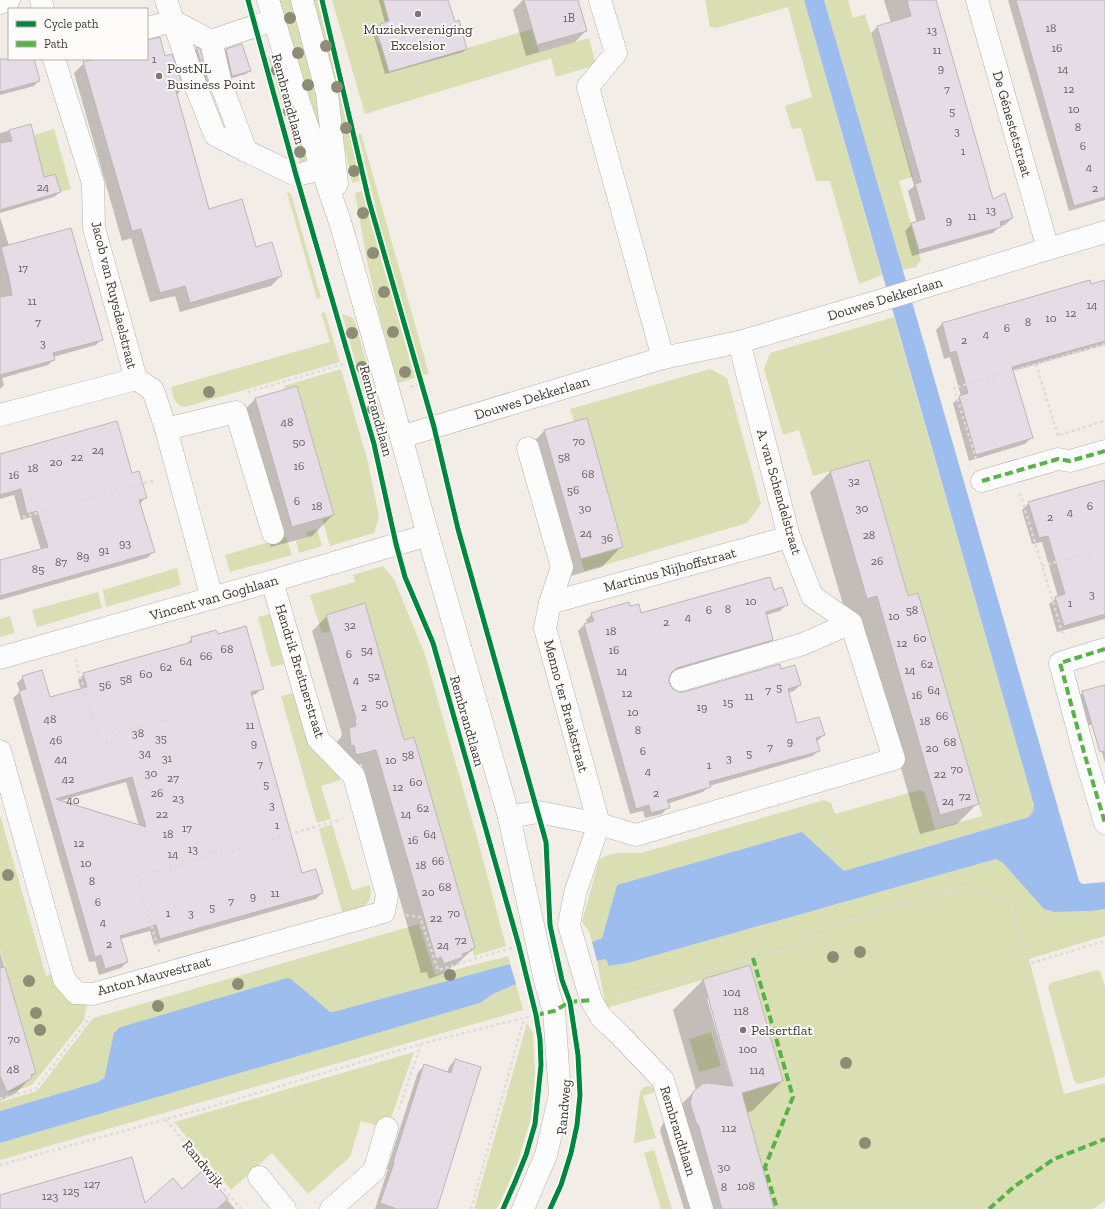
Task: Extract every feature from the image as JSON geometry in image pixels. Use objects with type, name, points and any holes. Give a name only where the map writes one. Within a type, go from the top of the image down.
[{"type":"street","points":[[0,2],[9,0]]},
{"type":"street","points":[[166,0],[196,87],[215,135],[246,152],[296,175],[322,169]]},
{"type":"street","name":"Rembrandtlaan","points":[[302,0],[327,93],[342,225]]},
{"type":"street","points":[[600,0],[616,53],[588,87],[663,358]]},
{"type":"street","name":"De Génestetstraat","points":[[977,0],[1048,249]]},
{"type":"street","points":[[211,41],[270,10]]},
{"type":"street","name":"Rembrandtlaan","points":[[270,10],[299,102],[342,225],[428,535],[509,817]]},
{"type":"street","points":[[148,28],[174,21],[211,41],[221,84],[246,152]]},
{"type":"street","name":"Jacob van Ruysdaelstraat","points":[[54,60],[93,183],[94,228],[136,379],[153,390],[166,429],[212,598]]},
{"type":"street","name":"Douwes Dekkerlaan","points":[[401,437],[663,358],[739,342],[914,291],[1105,232]]},
{"type":"street","name":"A. van Schendelstraat","points":[[739,342],[789,537],[812,596],[851,622]]},
{"type":"street","points":[[0,415],[136,379]]},
{"type":"street","points":[[166,429],[236,412],[272,533]]},
{"type":"street","name":"Menno ter Braakstraat","points":[[528,448],[562,567],[550,603],[545,628],[599,824]]},
{"type":"street","points":[[982,481],[1058,459],[1070,461],[1105,451]]},
{"type":"street","name":"Vincent van Goghlaan","points":[[0,658],[428,535]]},
{"type":"street","name":"Martinus Nijhoffstraat","points":[[550,603],[789,537]]},
{"type":"street","name":"Hendrik Breitnerstraat","points":[[272,581],[318,739],[354,776],[387,895],[384,912]]},
{"type":"street","points":[[509,817],[538,812],[599,824],[636,835],[894,759],[851,622],[803,644],[681,680]]},
{"type":"street","points":[[1105,649],[1060,663],[1105,823]]},
{"type":"street","name":"Anton Mauvestraat","points":[[0,751],[64,979],[76,993],[93,994],[384,912]]},
{"type":"street","name":"Randweg","points":[[509,817],[526,949],[546,984],[554,1011],[560,1095],[546,1155],[523,1209]]},
{"type":"street","name":"Rembrandtlaan","points":[[599,824],[575,893],[569,925],[573,941],[591,1000],[601,1017],[663,1080],[702,1209]]},
{"type":"street","points":[[331,1209],[374,1171],[386,1128]]},
{"type":"street","points":[[259,1177],[285,1209]]},
{"type":"path","points":[[982,481],[954,388],[1105,344]]},
{"type":"path","points":[[236,412],[244,393],[351,362]]},
{"type":"path","points":[[1036,364],[1064,459]]},
{"type":"path","points":[[419,376],[423,391]]},
{"type":"path","points":[[1058,436],[1105,421]]},
{"type":"path","points":[[1014,472],[1070,660]]},
{"type":"path","points":[[23,517],[178,474]]},
{"type":"path","points":[[1042,566],[1105,548]]},
{"type":"path","points":[[69,639],[99,739],[109,743],[118,733],[162,720],[174,721]]},
{"type":"path","points":[[165,973],[138,876],[148,869],[156,872],[204,858],[211,852],[221,854],[364,812]]},
{"type":"path","points":[[591,1000],[608,999],[805,944],[815,930],[970,885],[1011,904],[1028,964],[1105,940]]},
{"type":"path","points":[[384,912],[420,917],[438,970],[526,949]]},
{"type":"path","points":[[0,1099],[35,1089],[88,1021],[93,994]]},
{"type":"path","points":[[534,1009],[537,1021]]},
{"type":"path","points":[[0,1165],[166,1120],[421,1044],[536,1015]]},
{"type":"path","points":[[471,1209],[524,1019]]},
{"type":"path","points":[[386,1128],[395,1121],[421,1044]]},
{"type":"green space","points":[[279,0],[295,0],[318,94],[321,155]]},
{"type":"green space","points":[[308,0],[317,0],[333,58],[360,181],[352,183],[327,58]]},
{"type":"green space","points":[[332,0],[383,0],[389,21],[380,24],[382,31],[376,33],[378,43],[380,43],[389,71],[532,29],[539,52],[589,38],[596,65],[556,77],[551,58],[365,114]]},
{"type":"green space","points":[[705,0],[804,0],[882,275],[859,284],[830,181],[816,181],[801,128],[792,129],[785,106],[812,97],[788,7],[716,28],[710,27]]},
{"type":"green space","points":[[824,0],[848,0],[853,18],[865,14],[913,177],[899,181],[921,260],[916,267],[902,270]]},
{"type":"green space","points":[[276,54],[307,157],[303,162],[300,162],[298,158],[268,56]]},
{"type":"green space","points":[[54,129],[71,189],[49,195],[32,136]]},
{"type":"green space","points":[[361,133],[429,374],[423,375],[381,231],[358,134]]},
{"type":"green space","points":[[362,191],[415,378],[398,383],[380,319],[367,261],[355,193]]},
{"type":"green space","points":[[287,192],[291,194],[321,298],[317,299]]},
{"type":"green space","points":[[325,312],[340,362],[185,407],[176,402],[172,394],[171,387],[330,342],[321,313]]},
{"type":"green space","points":[[342,314],[352,317],[355,322],[374,390],[364,393]]},
{"type":"green space","points":[[894,317],[1034,805],[1033,811],[1029,817],[844,871],[617,885],[602,938],[592,942],[589,932],[582,922],[599,860],[609,855],[619,853],[641,853],[824,800],[831,803],[835,814],[919,790],[925,793],[935,829],[982,816],[918,593],[892,600],[900,566],[869,460],[813,476],[799,430],[783,435],[764,369],[770,353]]},
{"type":"green space","points":[[341,369],[368,462],[379,517],[374,533],[330,546],[322,519],[334,515],[297,386],[285,390],[284,386]]},
{"type":"green space","points":[[710,369],[727,378],[761,504],[747,523],[584,571],[581,559],[623,546],[587,418],[574,422],[570,409]]},
{"type":"green space","points":[[378,403],[385,431],[376,434],[368,406]]},
{"type":"green space","points":[[317,529],[322,546],[299,553],[296,541],[308,537],[306,532]]},
{"type":"green space","points":[[286,537],[292,555],[230,572],[225,555]]},
{"type":"green space","points":[[383,566],[394,579],[425,655],[480,848],[506,946],[474,956],[472,949],[475,948],[414,737],[387,745],[395,709],[365,604],[326,615],[330,631],[322,633],[310,595],[355,582],[353,575]]},
{"type":"green space","points":[[177,568],[181,585],[106,607],[103,590]]},
{"type":"green space","points":[[98,592],[102,608],[37,627],[32,610]]},
{"type":"green space","points":[[270,614],[284,664],[271,667],[258,617]]},
{"type":"green space","points":[[10,616],[15,633],[0,637],[0,619]]},
{"type":"green space","points":[[293,693],[307,741],[339,776],[340,780],[321,786],[331,819],[317,823],[281,696]]},
{"type":"green space","points":[[0,815],[46,976],[54,974],[87,1004],[84,1020],[32,1085],[7,1093],[24,1083],[22,1077],[32,1077],[31,1075],[36,1073],[0,949]]},
{"type":"green space","points":[[332,824],[352,890],[370,885],[371,892],[370,898],[365,906],[343,915],[319,829]]},
{"type":"green space","points":[[996,859],[1003,863],[1055,912],[1105,909],[1105,936],[1029,959],[1064,1094],[1105,1083],[1105,1201],[1093,1209],[774,1209],[742,1093],[783,1081],[751,966],[606,1008],[597,961],[606,959],[610,966],[628,963]]},
{"type":"green space","points":[[419,924],[435,975],[508,956],[510,964],[105,1075],[104,1078],[98,1082],[0,1111],[0,1102],[37,1091],[93,1018]]},
{"type":"green space","points":[[1097,970],[1101,973],[1105,987],[1105,1077],[1078,1084],[1074,1081],[1048,987],[1050,983]]},
{"type":"green space","points":[[516,984],[523,1010],[0,1160],[0,1143],[480,1003],[493,994]]},
{"type":"green space","points":[[527,1023],[533,1033],[535,1074],[531,1118],[518,1162],[499,1205],[496,1209],[474,1209]]},
{"type":"green space","points":[[711,1032],[721,1066],[699,1072],[689,1039]]},
{"type":"green space","points":[[414,1052],[389,1124],[379,1126],[361,1121],[350,1157],[308,1194],[272,1153],[231,1190],[174,1122]]},
{"type":"green space","points":[[647,1086],[654,1087],[657,1091],[643,1096],[656,1138],[634,1143],[640,1092]]},
{"type":"green space","points":[[654,1150],[672,1209],[661,1209],[644,1153]]},
{"type":"water","points":[[804,0],[824,0],[1079,881],[1082,884],[1105,882],[1105,909],[1055,912],[1044,909],[1003,863],[996,859],[628,963],[609,966],[606,959],[597,961],[592,942],[602,938],[617,885],[802,832],[844,871],[1029,817],[1033,811],[1034,805]]},
{"type":"water","points":[[510,964],[516,984],[493,994],[480,1003],[0,1143],[0,1111],[98,1082],[104,1078],[114,1033],[119,1028],[287,978],[291,979],[330,1012],[333,1012]]},
{"type":"building","points":[[383,0],[448,0],[455,22],[459,20],[467,49],[389,72],[377,32],[382,31],[380,24],[389,21]]},
{"type":"building","points":[[524,0],[578,0],[587,31],[537,45]]},
{"type":"building","points":[[907,0],[936,0],[993,199],[1005,193],[1013,218],[1000,222],[1001,227],[919,250],[911,223],[925,219],[915,184],[921,182],[877,26],[911,16]]},
{"type":"building","points":[[1016,0],[1105,0],[1105,197],[1074,206]]},
{"type":"building","points":[[160,37],[165,56],[172,54],[184,89],[176,91],[209,209],[242,199],[256,247],[272,242],[282,276],[190,303],[185,286],[160,293],[141,229],[132,231],[83,62],[90,60],[148,60],[148,40]]},
{"type":"building","points":[[242,44],[251,71],[232,76],[226,49]]},
{"type":"building","points":[[196,47],[200,49],[208,83]]},
{"type":"building","points":[[0,59],[34,60],[40,81],[0,92]]},
{"type":"building","points":[[31,124],[44,177],[55,174],[61,192],[0,210],[0,143],[12,141],[9,130]]},
{"type":"building","points":[[71,228],[103,340],[53,353],[55,360],[0,375],[0,297],[12,295],[1,247]]},
{"type":"building","points":[[1090,280],[1091,284],[1105,280],[1105,341],[1012,367],[1033,438],[976,455],[959,396],[968,393],[956,351],[950,353],[942,323]]},
{"type":"building","points":[[297,386],[334,515],[292,527],[255,398]]},
{"type":"building","points":[[587,418],[623,547],[581,559],[544,430]]},
{"type":"building","points":[[117,421],[132,473],[139,471],[147,498],[139,500],[155,552],[0,596],[0,560],[48,547],[37,511],[27,514],[21,489],[0,495],[0,454]]},
{"type":"building","points":[[869,460],[908,596],[918,593],[979,804],[940,815],[877,596],[867,599],[830,471]]},
{"type":"building","points":[[1105,480],[1105,614],[1064,626],[1055,597],[1065,594],[1048,536],[1039,538],[1028,502]]},
{"type":"building","points":[[770,577],[774,590],[782,587],[788,605],[766,612],[773,640],[677,668],[669,677],[669,683],[673,689],[678,692],[684,692],[780,664],[781,669],[795,665],[801,685],[788,689],[797,723],[819,717],[825,735],[816,738],[820,751],[709,782],[711,787],[667,800],[670,808],[651,813],[649,805],[636,809],[584,624],[594,621],[591,613],[629,602],[630,606],[639,604],[641,613]]},
{"type":"building","points":[[365,603],[404,740],[414,737],[475,948],[462,954],[463,957],[444,964],[441,957],[436,959],[376,750],[356,755],[354,745],[351,746],[349,728],[356,726],[356,719],[326,615]]},
{"type":"building","points":[[246,626],[264,689],[251,692],[302,873],[316,869],[323,893],[160,939],[156,925],[120,936],[128,962],[105,969],[101,955],[95,957],[19,691],[26,689],[22,676],[42,670],[50,697],[87,687],[83,673],[192,642],[191,637],[216,630],[218,634]],"holes":[[[132,777],[146,827],[56,799]]]},
{"type":"building","points":[[1105,685],[1105,751],[1100,752],[1082,691]]},
{"type":"building","points":[[750,965],[783,1081],[742,1093],[774,1209],[722,1209],[698,1124],[697,1125],[690,1103],[693,1092],[702,1084],[708,1083],[733,1086],[703,979]]},
{"type":"building","points":[[5,967],[36,1073],[31,1075],[32,1078],[7,1092],[0,1076],[0,968]]},
{"type":"building","points":[[455,1059],[481,1067],[437,1209],[397,1209],[380,1203],[394,1163],[393,1162],[424,1064],[451,1073]]},
{"type":"building","points":[[132,1157],[145,1203],[173,1178],[182,1189],[203,1170],[228,1199],[217,1209],[0,1209],[0,1195]]},
{"type":"marked path","points":[[982,481],[1058,459],[1070,461],[1105,451]]},
{"type":"marked path","points":[[1105,649],[1060,663],[1105,823]]},
{"type":"marked path","points":[[753,958],[793,1097],[765,1167],[777,1209]]},
{"type":"marked path","points":[[536,1015],[554,1011],[570,1002],[591,1000]]},
{"type":"marked path","points":[[989,1209],[1015,1186],[1054,1159],[1105,1139]]},
{"type":"cycle path","points":[[248,0],[296,175],[374,444],[396,544],[405,577],[433,643],[519,946],[536,1015],[540,1039],[541,1065],[535,1124],[526,1155],[503,1209]]},
{"type":"cycle path","points":[[322,0],[369,201],[434,427],[458,529],[546,842],[550,925],[562,980],[570,1002],[578,1055],[580,1095],[577,1125],[571,1153],[561,1185],[550,1209]]},
{"type":"place","name":"Muziekvereniging Excelsior","points":[[418,14]]},
{"type":"place","name":"PostNL Business Point","points":[[159,76]]},
{"type":"place","name":"Pelsertflat","points":[[743,1030]]}]
